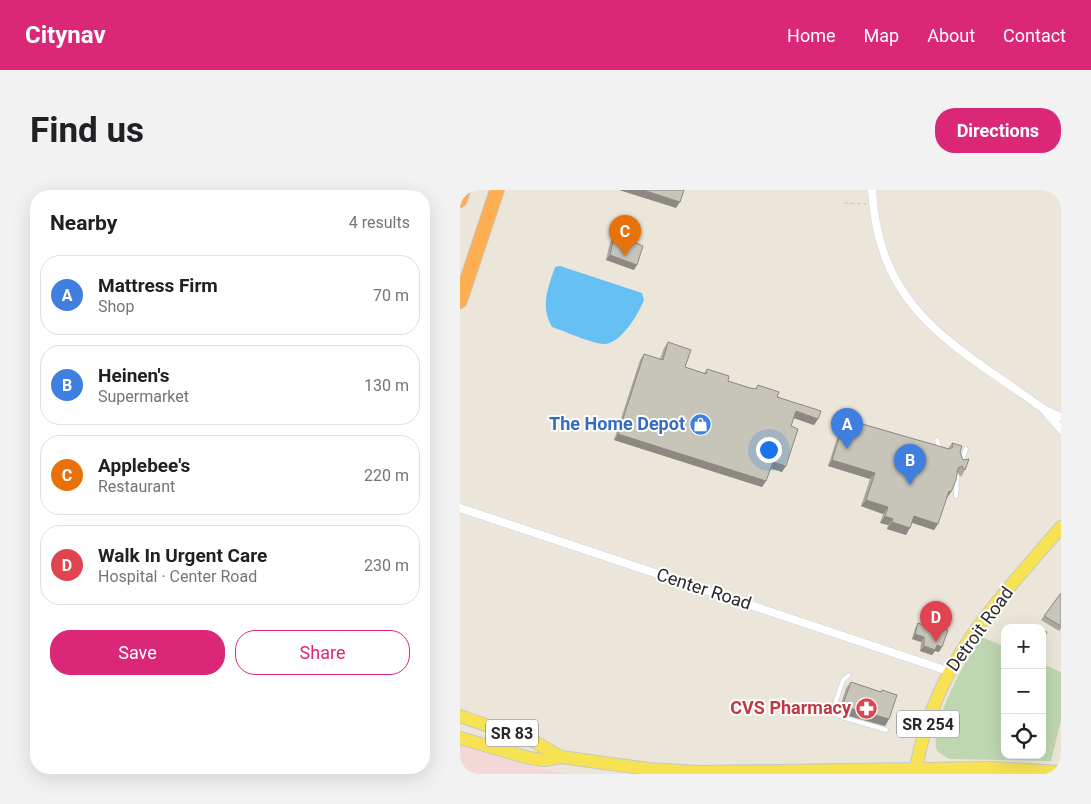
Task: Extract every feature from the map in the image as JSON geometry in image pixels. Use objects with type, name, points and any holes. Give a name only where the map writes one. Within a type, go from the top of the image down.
[{"type":"highway","points":[[460,200],[463,190]]},
{"type":"highway","points":[[460,301],[497,190]]},
{"type":"main road","name":"Detroit Road","points":[[916,771],[928,724],[948,671],[981,622],[1061,527]]},
{"type":"main road","name":"SR 83","points":[[460,716],[535,742],[561,757]]},
{"type":"main road","name":"SR 83","points":[[460,738],[529,758],[544,760],[561,757],[648,770],[699,772],[916,771],[993,768],[1061,772]]},
{"type":"street","points":[[872,190],[876,228],[883,254],[903,293],[914,309],[943,336],[1045,410],[1061,417]]},
{"type":"street","points":[[1045,410],[1061,429]]},
{"type":"street","name":"Center Road","points":[[460,508],[948,671]]},
{"type":"lane","points":[[937,440],[939,448],[945,452]]},
{"type":"lane","points":[[961,464],[966,450]]},
{"type":"lane","points":[[957,456],[963,458]]},
{"type":"lane","points":[[956,496],[957,476]]},
{"type":"lane","points":[[840,716],[833,710],[843,680],[849,675]]},
{"type":"lane","points":[[845,718],[886,730]]},
{"type":"path","points":[[844,203],[873,204]]},
{"type":"shaded area","points":[[460,745],[526,765],[569,774],[460,774]]},
{"type":"green space","points":[[982,637],[1001,645],[1001,759],[1046,759],[1046,666],[1061,672],[1061,720],[1051,761],[949,759],[937,751],[938,726],[943,710],[958,676]]},
{"type":"water","points":[[560,266],[642,293],[644,300],[623,334],[610,343],[604,344],[586,340],[552,327],[546,312],[546,297],[555,267]]},
{"type":"building","points":[[643,190],[684,190],[680,202]]},
{"type":"building","points":[[614,237],[626,241],[627,239],[643,246],[637,265],[610,255]]},
{"type":"building","name":"The Home Depot","points":[[668,342],[691,350],[685,367],[706,374],[707,369],[729,376],[728,381],[750,388],[756,389],[758,385],[779,392],[777,397],[821,411],[818,419],[796,411],[791,426],[798,429],[786,466],[773,462],[766,481],[618,434],[644,354],[663,360]]},
{"type":"building","points":[[845,419],[949,449],[953,447],[952,443],[962,446],[960,452],[963,460],[969,459],[965,470],[962,466],[958,468],[956,480],[951,492],[949,491],[938,524],[914,516],[910,528],[892,522],[893,519],[885,516],[888,507],[866,500],[875,473],[832,460]]},
{"type":"building","points":[[1061,593],[1061,626],[1044,616]]},
{"type":"building","points":[[918,623],[929,627],[930,624],[948,630],[942,647],[937,645],[935,650],[924,646],[924,637],[915,634]]},
{"type":"building","points":[[851,682],[897,695],[889,719],[846,707],[843,704]]},
{"type":"place","name":"Applebee's","points":[[625,256]]},
{"type":"place","name":"The Home Depot","points":[[701,424]]},
{"type":"place","name":"Mattress Firm","points":[[847,449]]},
{"type":"place","name":"Heinen's","points":[[910,485]]},
{"type":"place","name":"Walk In Urgent Care","points":[[936,642]]},
{"type":"place","name":"CVS Pharmacy","points":[[867,708]]}]
